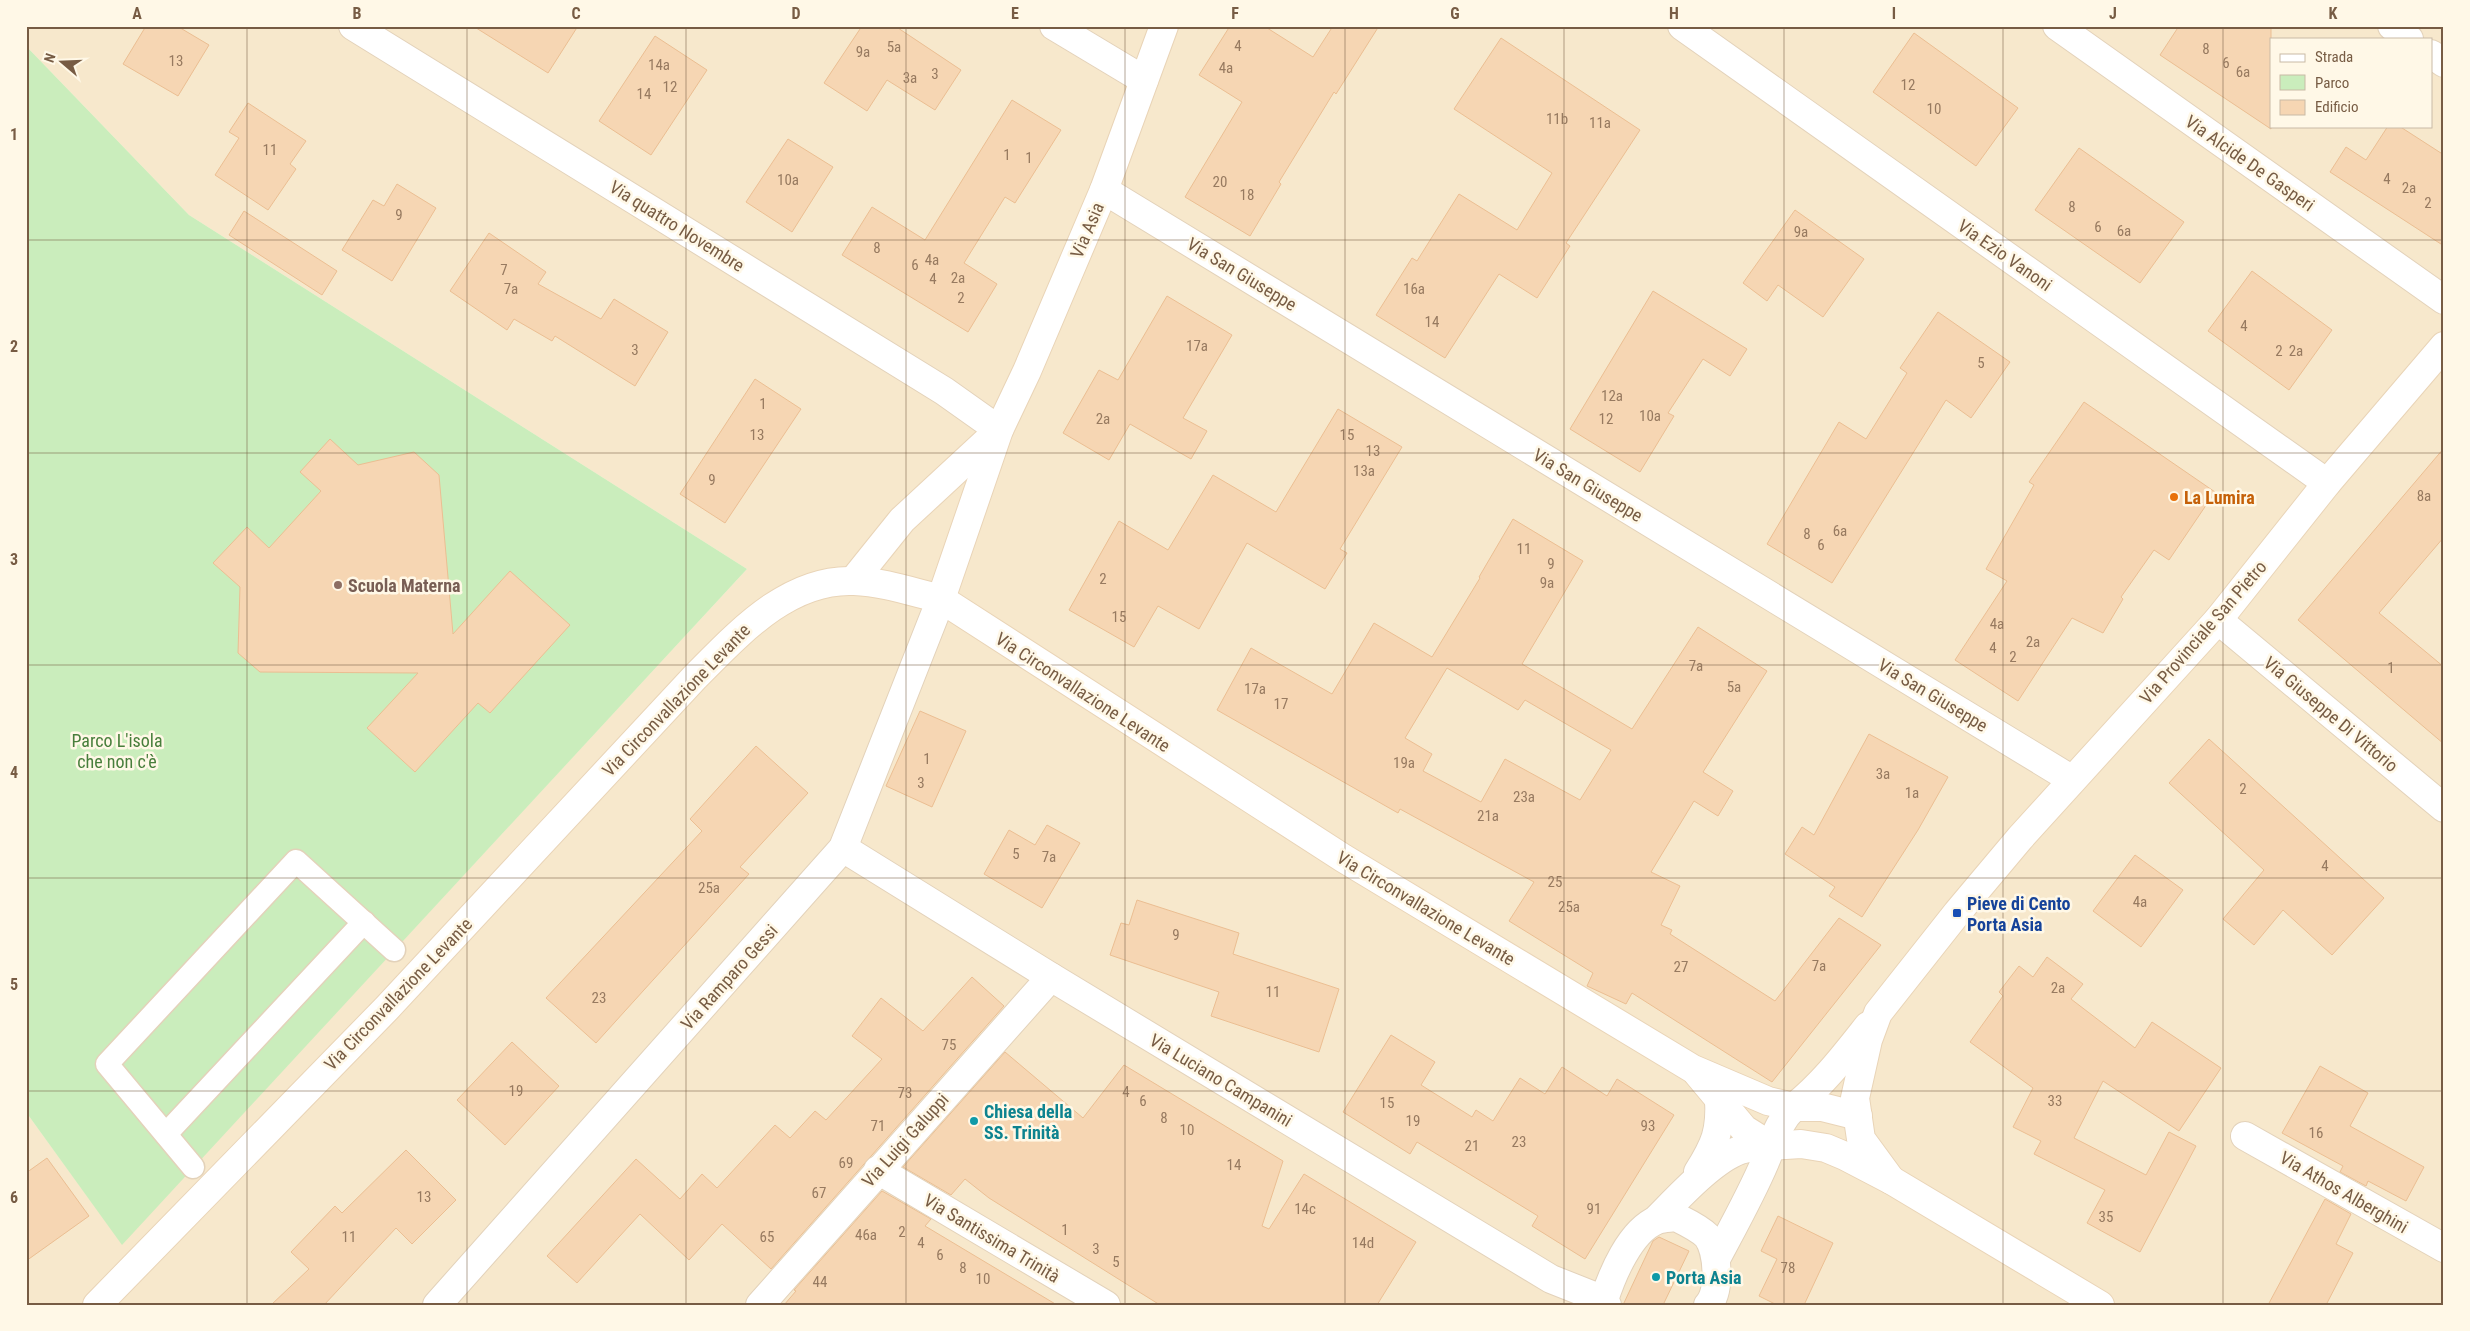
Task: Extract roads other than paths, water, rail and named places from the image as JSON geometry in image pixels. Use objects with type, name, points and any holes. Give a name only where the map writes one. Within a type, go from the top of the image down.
[{"type":"street","name":"Via quattro Novembre","points":[[353,26],[944,391],[999,430]]},
{"type":"street","points":[[1054,26],[1144,80]]},
{"type":"street","name":"Via Asia","points":[[941,599],[999,430],[1027,371],[1104,190],[1164,26]]},
{"type":"street","name":"Via Ezio Vanoni","points":[[1682,26],[2327,483]]},
{"type":"street","name":"Via Alcide De Gasperi","points":[[2057,26],[2444,300]]},
{"type":"street","points":[[2392,26],[2409,38]]},
{"type":"street","points":[[2432,55],[2444,63]]},
{"type":"street","name":"Via San Giuseppe","points":[[1104,190],[2071,779]]},
{"type":"street","name":"Via Provinciale San Pietro","points":[[1878,1013],[1957,913],[2071,779],[2218,620],[2327,483],[2444,346]]},
{"type":"street","name":"Via Asia","points":[[853,581],[902,520],[999,430]]},
{"type":"street","name":"Via Circonvallazione Levante","points":[[97,1305],[386,1009],[743,629],[772,608],[798,593],[829,583],[853,581],[883,584],[941,599],[1343,858],[1693,1069],[1768,1101],[1794,1107],[1822,1108],[1858,1116]]},
{"type":"street","name":"Via Ramparo Gessi","points":[[437,1305],[843,848],[941,599]]},
{"type":"street","name":"Via Giuseppe Di Vittorio","points":[[2218,620],[2444,808]]},
{"type":"street","name":"Via Luciano Campanini","points":[[843,848],[1051,977],[1551,1279],[1606,1303]]},
{"type":"street","name":"Via Luigi Galuppi","points":[[760,1305],[1051,977]]},
{"type":"street","points":[[1716,1259],[1752,1191],[1771,1146],[1775,1131],[1783,1117],[1830,1073],[1878,1013]]},
{"type":"street","points":[[1878,1013],[1868,1040],[1855,1098],[1861,1139],[1891,1180]]},
{"type":"street","name":"Via Circonvallazione Levante","points":[[1693,1069],[1744,1129],[1771,1146]]},
{"type":"street","points":[[1688,1187],[1716,1140],[1721,1122],[1719,1099]]},
{"type":"street","points":[[1801,1144],[1834,1132],[1858,1116]]},
{"type":"street","name":"Via Athos Alberghini","points":[[2245,1136],[2444,1248]]},
{"type":"street","points":[[1606,1303],[1613,1274],[1635,1238],[1656,1220],[1688,1187],[1724,1158],[1740,1150],[1801,1144],[1826,1148],[1891,1180],[2100,1305]]},
{"type":"street","name":"Via Santissima Trinità","points":[[878,1170],[1106,1305]]},
{"type":"street","points":[[1656,1220],[1676,1217],[1707,1237],[1716,1259],[1717,1276],[1711,1301],[1708,1305]]},
{"type":"lane","points":[[193,1167],[107,1064],[296,861],[394,950]]},
{"type":"lane","points":[[166,1134],[364,922]]},
{"type":"place","name":"La Lumira","points":[[2174,497]]},
{"type":"place","name":"Scuola Materna","points":[[338,585]]},
{"type":"place","name":"Pieve di Cento Porta Asia","points":[[1957,913]]},
{"type":"place","name":"Chiesa della SS. Trinità","points":[[974,1121]]},
{"type":"place","name":"Porta Asia","points":[[1656,1277]]},
{"type":"park label","name":"Parco L'isola che non c'è","points":[[117,750]]}]
